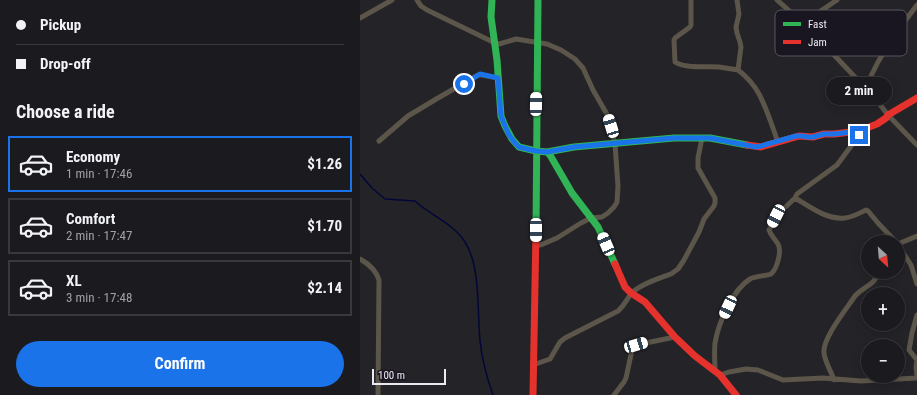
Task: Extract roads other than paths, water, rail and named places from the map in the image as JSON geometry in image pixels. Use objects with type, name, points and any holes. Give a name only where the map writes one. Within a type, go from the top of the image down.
[{"type":"street","points":[[360,18],[392,0]]},
{"type":"street","points":[[417,0],[421,6],[427,10],[495,43],[499,44],[516,40],[537,42],[547,44],[561,50],[575,59],[583,68],[593,90],[608,116],[616,144],[618,186],[617,202],[614,207],[602,217],[591,218],[557,238],[536,246]]},
{"type":"street","points":[[492,0],[491,17],[495,43],[501,116],[509,135],[519,147],[536,151],[547,152],[574,147],[674,138],[702,138],[756,147],[799,136],[813,137],[824,134],[860,131],[877,124],[888,115],[917,98]]},
{"type":"street","points":[[533,395],[538,0]]},
{"type":"street","points":[[691,0],[691,25],[674,40],[675,62],[691,66],[738,70],[759,93],[778,142]]},
{"type":"street","points":[[737,0],[740,14],[736,27],[741,47],[738,70]]},
{"type":"street","points":[[776,0],[788,10]]},
{"type":"street","points":[[821,10],[836,0]]},
{"type":"street","points":[[907,18],[917,5]]},
{"type":"street","points":[[834,56],[917,145]]},
{"type":"street","points":[[865,88],[882,56]]},
{"type":"street","points":[[379,141],[408,116],[478,75],[482,74],[498,78]]},
{"type":"street","points":[[718,374],[714,358],[715,342],[720,325],[736,293],[753,277],[772,274],[776,269],[779,245],[769,230],[776,216],[795,198],[797,194],[837,165],[857,138],[860,131]]},
{"type":"street","points":[[533,365],[550,359],[560,342],[565,338],[624,307],[631,294],[636,289],[644,284],[671,274],[678,269],[699,232],[704,219],[715,203],[715,198],[698,168],[698,158],[702,138]]},
{"type":"street","points":[[547,152],[572,193],[598,227],[625,287],[631,294],[645,302],[675,338],[718,374],[736,395]]},
{"type":"street","points":[[795,198],[824,215],[837,218],[851,216],[866,210],[889,235]]},
{"type":"street","points":[[905,241],[917,236]]},
{"type":"street","points":[[905,255],[911,265],[917,284]]},
{"type":"street","points":[[360,259],[376,272],[379,280],[378,395]]},
{"type":"street","points":[[834,380],[824,352],[828,338],[834,326],[859,292],[876,279]]},
{"type":"street","points":[[718,374],[746,369],[758,370],[783,380],[823,378],[861,381],[917,377],[917,360],[909,350],[917,315]]},
{"type":"street","points":[[614,395],[626,378],[632,349],[636,345],[675,338]]},
{"type":"waterway","points":[[360,174],[372,188],[385,199],[415,201],[455,230],[465,242],[474,264],[481,348],[485,369],[493,395]]}]
